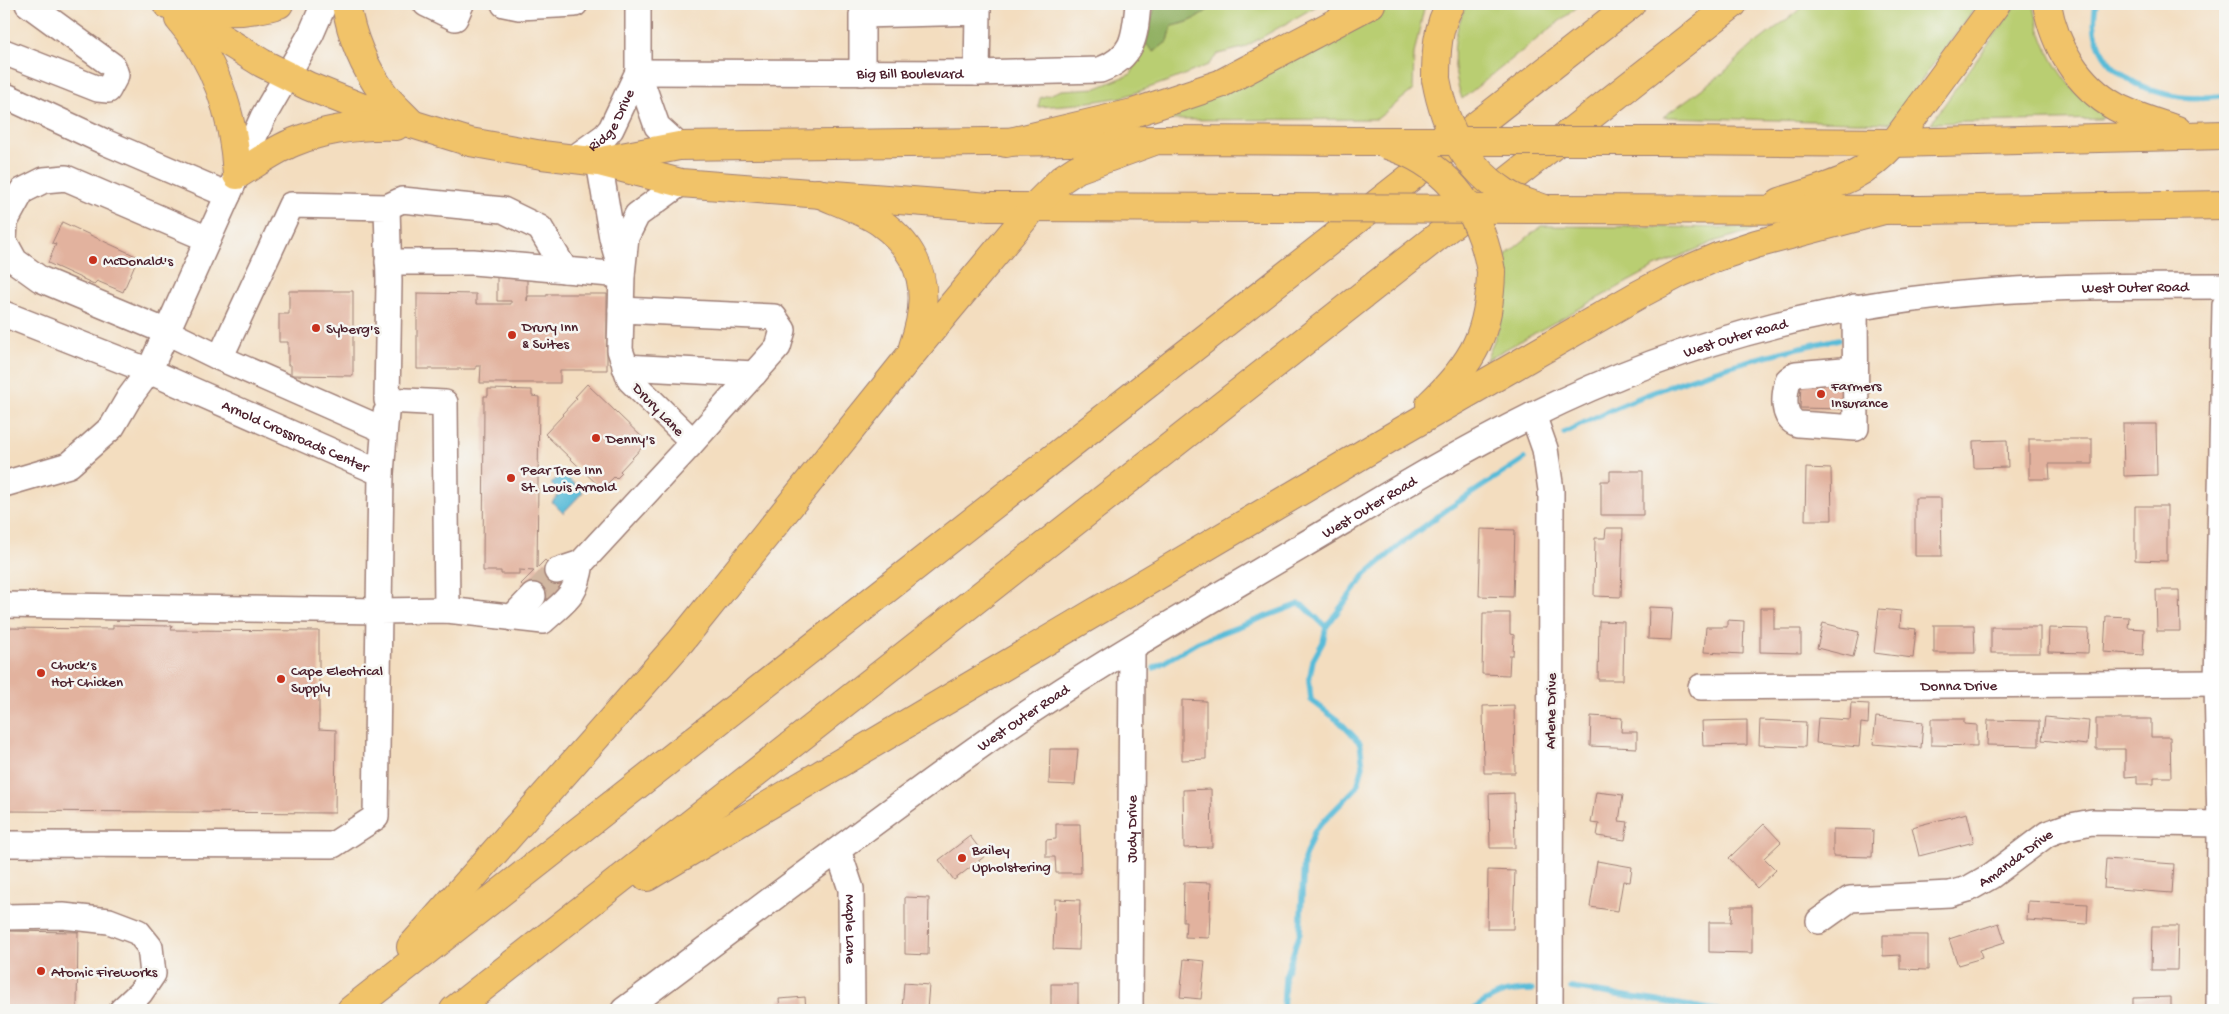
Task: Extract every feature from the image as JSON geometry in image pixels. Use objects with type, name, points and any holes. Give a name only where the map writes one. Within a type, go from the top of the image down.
[{"type":"main road","points":[[168,4],[199,10],[231,12],[279,4]]},
{"type":"main road","points":[[168,4],[229,44],[287,76],[332,96],[415,126],[470,142],[586,161],[681,183],[989,207],[1033,208],[1884,210],[2225,205]]},
{"type":"main road","points":[[168,4],[190,32],[209,62],[225,102],[233,130],[233,185]]},
{"type":"main road","points":[[346,4],[368,70],[384,94],[415,126]]},
{"type":"main road","points":[[1006,143],[1133,113],[1220,84],[1371,4]]},
{"type":"main road","points":[[1450,4],[1439,39],[1436,56],[1436,79],[1445,117],[1456,141],[1476,169],[1507,194],[1557,209]]},
{"type":"main road","points":[[358,1005],[1631,4]]},
{"type":"main road","points":[[454,1010],[1733,4]]},
{"type":"main road","points":[[1754,210],[1846,181],[1880,159],[1894,143],[1996,4]]},
{"type":"main road","points":[[2047,4],[2049,20],[2058,43],[2073,69],[2094,91],[2123,110],[2196,136]]},
{"type":"main road","points":[[233,185],[294,142],[326,133],[368,126],[415,126]]},
{"type":"main road","points":[[586,161],[679,146],[1157,140],[1894,143],[2225,135]]},
{"type":"main road","points":[[358,1005],[681,641],[909,357],[1033,208],[1062,178],[1076,169],[1157,140]]},
{"type":"main road","points":[[1365,141],[1408,153],[1428,164],[1459,192],[1471,209],[1483,236],[1491,271],[1491,300],[1484,331],[1472,356],[1454,382],[1402,431]]},
{"type":"main road","points":[[818,193],[879,222],[904,242],[919,268],[923,298],[921,324],[909,357]]},
{"type":"main road","points":[[549,936],[1402,431],[1680,273],[1756,244],[1884,210]]},
{"type":"street","points":[[4,52],[98,90],[108,90],[116,75],[113,66],[28,4]]},
{"type":"street","points":[[4,484],[69,465],[112,427],[128,398],[149,371],[263,116],[311,34],[324,4]]},
{"type":"street","points":[[426,4],[455,18],[462,4]]},
{"type":"street","points":[[504,4],[519,7],[575,4]]},
{"type":"street","name":"Ridge Drive","points":[[638,4],[638,72],[656,126],[679,146]]},
{"type":"street","name":"Big Bill Boulevard","points":[[638,72],[977,73],[1100,70],[1112,65],[1128,50],[1134,40],[1138,4]]},
{"type":"street","points":[[862,73],[862,15],[978,12],[977,73]]},
{"type":"street","name":"Ridge Drive","points":[[586,161],[611,129],[638,72]]},
{"type":"street","points":[[4,95],[107,143],[233,185]]},
{"type":"street","name":"Drury Lane","points":[[586,161],[612,238],[622,275]]},
{"type":"street","points":[[208,239],[66,178],[44,180],[22,191],[5,222],[4,241],[15,261],[40,279],[167,332],[220,358],[384,430]]},
{"type":"street","name":"Drury Lane","points":[[581,563],[689,446],[687,436],[630,380],[620,350],[622,275],[626,237],[637,215],[681,183]]},
{"type":"street","points":[[220,358],[291,205],[387,207],[402,200],[503,210],[540,228],[565,270]]},
{"type":"street","points":[[381,473],[387,400],[387,207]]},
{"type":"street","points":[[388,262],[473,262],[622,275]]},
{"type":"street","name":"West Outer Road","points":[[624,1010],[987,741],[1132,648],[1396,490],[1533,415],[1618,377],[1695,349],[1774,326],[1855,308],[1939,295],[2028,288],[2225,286]]},
{"type":"street","points":[[2219,1010],[2220,824],[2217,683],[2224,457],[2225,305]]},
{"type":"street","points":[[1855,308],[1856,369]]},
{"type":"street","points":[[621,310],[774,317],[783,330],[778,347],[689,446]]},
{"type":"street","name":"Arnold Crossroads Center","points":[[4,314],[149,371],[381,473],[376,817],[333,845],[4,844]]},
{"type":"street","points":[[626,367],[754,374]]},
{"type":"street","points":[[387,400],[445,403],[447,610]]},
{"type":"street","name":"Arlene Drive","points":[[1533,415],[1545,449],[1550,470],[1551,490],[1550,1010]]},
{"type":"street","points":[[4,605],[379,611],[447,610],[543,621],[573,594],[578,581],[581,563],[557,571]]},
{"type":"street","points":[[512,618],[533,596]]},
{"type":"street","name":"Judy Drive","points":[[1130,1010],[1132,648]]},
{"type":"street","name":"Donna Drive","points":[[1701,686],[2217,683]]},
{"type":"street","name":"Amanda Drive","points":[[1819,921],[1850,899],[1950,894],[1968,889],[1991,876],[2047,834],[2066,827],[2092,822],[2220,824]]},
{"type":"street","name":"Maple Lane","points":[[838,850],[851,889],[852,1010]]},
{"type":"street","points":[[4,917],[63,916],[109,921],[138,932],[150,947],[153,974],[140,993],[122,1010]]},
{"type":"green space","points":[[1155,4],[1214,4],[1195,19],[1172,26],[1168,41],[1154,52],[1146,44]]},
{"type":"green space","points":[[1214,4],[1320,4],[1243,48],[1218,54],[1208,65],[1174,79],[1123,97],[1077,104],[1038,107],[1040,98],[1062,90],[1097,88],[1131,74],[1146,44],[1154,51],[1168,41],[1172,26],[1195,19]]},
{"type":"green space","points":[[1389,4],[1425,4],[1414,54],[1413,90],[1377,119],[1157,120]]},
{"type":"green space","points":[[1467,4],[1581,4],[1462,99],[1456,74],[1454,50],[1458,27]]},
{"type":"green space","points":[[1807,4],[1978,4],[1890,123],[1663,117],[1721,75],[1752,46]]},
{"type":"green space","points":[[2017,4],[2034,4],[2039,28],[2053,61],[2075,91],[2095,106],[2104,117],[2100,119],[1931,123]]},
{"type":"green space","points":[[1541,226],[1752,228],[1751,231],[1716,241],[1655,267],[1486,360],[1504,309],[1507,284],[1506,255]]},
{"type":"water","points":[[562,473],[583,492],[563,513],[552,502],[560,493],[551,484]]},
{"type":"building","name":"McDonald's","points":[[62,222],[138,257],[123,292],[97,281],[94,284],[48,263],[56,244],[52,243]]},
{"type":"building","name":"Drury Inn & Suites","points":[[497,270],[527,271],[527,301],[528,296],[547,296],[547,294],[607,294],[607,370],[560,370],[560,383],[480,383],[481,366],[476,366],[476,369],[417,369],[417,293],[476,294],[476,304],[511,304],[511,301],[497,301]]},
{"type":"building","name":"Syberg's","points":[[289,291],[353,291],[353,376],[291,375],[291,365],[288,365],[288,342],[279,342],[279,314],[289,314]]},
{"type":"building","name":"Farmers Insurance","points":[[1801,379],[1843,380],[1842,409],[1800,408]]},
{"type":"building","name":"Denny's","points":[[587,384],[647,442],[620,471],[622,473],[616,479],[614,477],[602,489],[545,434],[563,415],[577,398],[575,397]]},
{"type":"building","name":"Pear Tree Inn St. Louis Arnold","points":[[488,389],[532,390],[532,396],[539,397],[537,568],[545,560],[569,584],[545,607],[521,584],[534,571],[519,570],[519,574],[501,574],[501,571],[483,571],[484,396],[488,396]]},
{"type":"building","points":[[2123,424],[2156,424],[2157,475],[2124,476]]},
{"type":"building","points":[[2029,439],[2092,439],[2092,464],[2049,464],[2050,479],[2029,479]]},
{"type":"building","points":[[2007,440],[2008,467],[1974,468],[1973,441]]},
{"type":"building","points":[[1806,468],[1831,469],[1832,520],[1805,520]]},
{"type":"building","points":[[1610,471],[1643,471],[1643,515],[1601,515],[1601,481],[1610,481]]},
{"type":"building","points":[[1915,498],[1941,498],[1942,556],[1915,556]]},
{"type":"building","points":[[2135,506],[2167,506],[2167,561],[2135,560]]},
{"type":"building","points":[[1606,528],[1623,528],[1621,597],[1594,596],[1595,538],[1605,538]]},
{"type":"building","points":[[1481,529],[1515,530],[1513,597],[1479,596]]},
{"type":"building","points":[[2156,590],[2179,590],[2180,631],[2157,631]]},
{"type":"building","points":[[1649,607],[1673,608],[1671,640],[1648,639]]},
{"type":"building","points":[[1760,608],[1774,608],[1774,629],[1801,629],[1801,653],[1760,652]]},
{"type":"building","points":[[1879,609],[1901,611],[1900,627],[1916,629],[1913,658],[1874,653]]},
{"type":"building","points":[[1483,613],[1510,613],[1510,634],[1514,635],[1509,675],[1482,674]]},
{"type":"building","points":[[2106,616],[2129,617],[2128,628],[2144,629],[2143,655],[2104,652]]},
{"type":"building","points":[[1727,620],[1744,621],[1743,654],[1704,652],[1706,627],[1727,627]]},
{"type":"building","points":[[1599,621],[1624,622],[1623,680],[1598,680]]},
{"type":"building","points":[[1823,623],[1859,632],[1853,657],[1817,648]]},
{"type":"building","points":[[113,625],[172,626],[171,630],[319,631],[319,729],[336,730],[335,813],[4,811],[4,628],[113,629]]},
{"type":"building","points":[[1934,625],[1974,625],[1975,653],[1934,653]]},
{"type":"building","points":[[1991,627],[2040,627],[2040,653],[1991,653]]},
{"type":"building","points":[[2049,628],[2089,629],[2088,653],[2048,652]]},
{"type":"building","points":[[1182,700],[1206,701],[1206,759],[1182,760]]},
{"type":"building","points":[[1851,703],[1869,704],[1868,724],[1861,723],[1859,747],[1816,743],[1818,718],[1850,720]]},
{"type":"building","points":[[1514,705],[1515,773],[1484,773],[1483,706]]},
{"type":"building","points":[[1591,716],[1622,718],[1621,732],[1637,732],[1637,748],[1590,746]]},
{"type":"building","points":[[1876,717],[1923,722],[1921,748],[1873,744]]},
{"type":"building","points":[[2045,717],[2089,721],[2087,745],[2042,740]]},
{"type":"building","points":[[1931,719],[1964,719],[1964,724],[1977,725],[1977,746],[1931,745]]},
{"type":"building","points":[[2096,719],[2151,719],[2151,737],[2170,737],[2171,777],[2154,777],[2154,784],[2137,784],[2137,776],[2125,777],[2125,749],[2096,749]]},
{"type":"building","points":[[1747,720],[1747,745],[1703,746],[1702,721]]},
{"type":"building","points":[[1760,720],[1806,722],[1805,747],[1759,745]]},
{"type":"building","points":[[1988,720],[2039,721],[2039,746],[1987,745]]},
{"type":"building","points":[[1050,749],[1078,749],[1075,785],[1049,784]]},
{"type":"building","points":[[1211,789],[1212,847],[1184,848],[1183,790]]},
{"type":"building","points":[[1596,792],[1623,795],[1619,821],[1628,822],[1625,840],[1597,836],[1599,824],[1591,823]]},
{"type":"building","points":[[1514,793],[1515,848],[1490,848],[1489,794]]},
{"type":"building","points":[[1967,813],[1974,842],[1919,856],[1912,827]]},
{"type":"building","points":[[1056,824],[1080,824],[1081,873],[1056,873],[1055,857],[1046,857],[1046,840],[1056,839]]},
{"type":"building","points":[[1764,824],[1781,842],[1764,858],[1776,870],[1757,888],[1729,858]]},
{"type":"building","points":[[1833,829],[1873,830],[1872,857],[1833,856]]},
{"type":"building","name":"Bailey Upholstering","points":[[970,836],[985,856],[954,880],[939,860]]},
{"type":"building","points":[[2106,859],[2174,864],[2172,893],[2104,888]]},
{"type":"building","points":[[1597,861],[1632,867],[1630,882],[1623,881],[1618,911],[1590,907]]},
{"type":"building","points":[[1488,870],[1515,871],[1513,929],[1487,929]]},
{"type":"building","points":[[1184,882],[1211,883],[1209,938],[1185,937],[1186,921],[1183,921]]},
{"type":"building","points":[[905,897],[929,898],[928,955],[905,954]]},
{"type":"building","points":[[1055,899],[1080,900],[1079,950],[1053,949]]},
{"type":"building","points":[[2028,901],[2088,904],[2087,924],[2027,920]]},
{"type":"building","points":[[1732,906],[1752,906],[1752,953],[1709,952],[1709,922],[1731,922]]},
{"type":"building","points":[[1999,923],[2005,942],[1980,950],[1982,958],[1958,965],[1949,939]]},
{"type":"building","points":[[2152,926],[2178,926],[2177,970],[2151,970]]},
{"type":"building","name":"Atomic Fireworks","points":[[4,931],[78,932],[77,1010],[4,1010]]},
{"type":"building","points":[[1883,935],[1928,935],[1928,970],[1900,969],[1900,955],[1883,956]]},
{"type":"building","points":[[1184,959],[1205,961],[1201,999],[1180,997]]},
{"type":"building","points":[[904,983],[929,985],[927,1010],[902,1010]]},
{"type":"building","points":[[1051,984],[1078,984],[1078,1010],[1051,1010]]},
{"type":"building","points":[[805,997],[806,1010],[780,1010],[779,999]]},
{"type":"building","points":[[2171,997],[2171,1010],[2133,1010],[2133,998]]},
{"type":"waterway","points":[[2096,4],[2094,24],[2098,41],[2105,56],[2116,69],[2129,79],[2145,87],[2181,97],[2220,96]]},
{"type":"waterway","points":[[1564,433],[1630,402],[1698,376],[1768,355],[1839,339]]},
{"type":"waterway","points":[[1283,1010],[1285,977],[1300,932],[1304,859],[1315,830],[1357,787],[1363,766],[1360,743],[1340,722],[1311,700],[1309,681],[1313,660],[1323,642],[1326,627],[1365,575],[1406,540],[1449,508],[1524,459]]},
{"type":"waterway","points":[[1154,668],[1198,642],[1299,604],[1304,606],[1326,627]]},
{"type":"waterway","points":[[1571,988],[1717,1010]]},
{"type":"waterway","points":[[1472,1010],[1500,994],[1532,990]]},
{"type":"tunnel","points":[[533,596],[557,571]]},
{"type":"place","name":"McDonald's","points":[[93,260]]},
{"type":"place","name":"Syberg's","points":[[316,328]]},
{"type":"place","name":"Drury Inn & Suites","points":[[512,335]]},
{"type":"place","name":"Farmers Insurance","points":[[1821,394]]},
{"type":"place","name":"Denny's","points":[[596,438]]},
{"type":"place","name":"Pear Tree Inn St. Louis Arnold","points":[[511,478]]},
{"type":"place","name":"Chuck’s Hot Chicken","points":[[41,673]]},
{"type":"place","name":"Cape Electrical Supply","points":[[281,679]]},
{"type":"place","name":"Bailey Upholstering","points":[[962,858]]},
{"type":"place","name":"Atomic Fireworks","points":[[41,971]]}]
